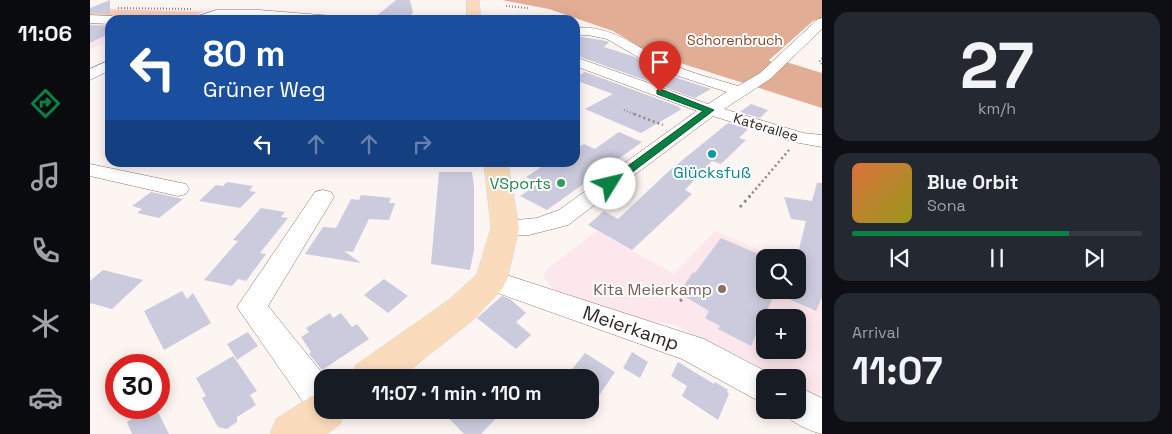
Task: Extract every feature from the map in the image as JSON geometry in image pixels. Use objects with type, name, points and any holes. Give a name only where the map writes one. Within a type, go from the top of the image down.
[{"type":"main road","points":[[473,0],[474,15]]},
{"type":"main road","points":[[382,369],[462,309],[492,280],[505,228],[497,167]]},
{"type":"main road","points":[[291,434],[314,418]]},
{"type":"street","points":[[200,15],[260,13],[279,15]]},
{"type":"street","points":[[90,19],[105,16]]},
{"type":"street","points":[[505,228],[537,228],[554,223],[710,110],[765,76],[816,33],[822,22]]},
{"type":"street","points":[[580,31],[590,30],[607,34],[664,66],[739,91]]},
{"type":"street","name":"Katerallee","points":[[580,63],[710,110],[800,138],[822,141]]},
{"type":"street","points":[[90,75],[105,67]]},
{"type":"street","points":[[90,75],[105,76]]},
{"type":"street","points":[[90,170],[126,172],[178,189]]},
{"type":"street","points":[[314,389],[252,307],[323,197]]},
{"type":"street","name":"Meierkamp","points":[[492,280],[693,349],[756,382]]},
{"type":"street","points":[[806,408],[822,417]]},
{"type":"path","points":[[506,6],[528,8]]},
{"type":"path","points":[[112,14],[200,15]]},
{"type":"path","points":[[822,56],[820,63],[822,64]]},
{"type":"path","points":[[624,110],[681,132]]},
{"type":"path","points":[[740,207],[800,138]]},
{"type":"path","points":[[680,301],[685,297]]},
{"type":"shaded area","points":[[90,8],[213,11],[204,15],[105,15],[105,42],[90,50]]},
{"type":"shaded area","points":[[95,9],[202,12],[197,15],[105,15],[105,18],[90,17],[90,11]]},
{"type":"shaded area","points":[[597,231],[674,274],[715,231],[757,249],[756,299],[806,299],[806,271],[822,278],[822,388],[817,404],[806,398],[806,369],[756,369],[677,325],[644,320],[553,289],[544,277],[546,270]]},
{"type":"green space","name":"Schorenbruch","points":[[502,0],[822,0],[822,18],[813,21],[769,60],[774,64],[786,62],[822,73],[822,108],[677,62],[664,61],[613,31],[580,20],[580,15],[566,15],[549,9]]},
{"type":"building","points":[[110,0],[110,14],[90,13],[90,8]]},
{"type":"building","points":[[396,0],[410,0],[413,13],[411,15],[378,15]]},
{"type":"building","points":[[90,25],[105,26],[105,36],[90,43]]},
{"type":"building","points":[[580,37],[607,41],[609,42],[604,47],[635,57],[659,72],[711,89],[695,98],[580,57]]},
{"type":"building","points":[[585,72],[682,109],[641,133],[585,109],[613,94],[580,82],[580,74]]},
{"type":"building","points":[[751,104],[768,110],[760,118],[740,112]]},
{"type":"building","points":[[728,123],[748,129],[739,138],[746,140],[721,164],[712,161],[685,190],[692,194],[632,250],[588,225],[604,211],[618,219],[669,171]]},
{"type":"building","points":[[619,132],[642,142],[547,210],[520,196],[538,184],[526,177],[541,167],[580,167],[580,146],[584,144],[595,149]]},
{"type":"building","points":[[439,172],[472,172],[474,186],[474,250],[470,270],[431,264]]},
{"type":"building","points":[[227,182],[253,186],[249,191],[256,192],[240,208],[199,201],[216,185],[223,186]]},
{"type":"building","name":"Kita Meierkamp","points":[[817,183],[822,183],[822,297],[816,311],[789,299],[806,299],[806,249],[799,249],[806,221],[791,219],[784,197],[812,201]]},
{"type":"building","points":[[151,192],[183,199],[159,218],[137,213],[142,209],[132,206]]},
{"type":"building","points":[[361,195],[391,198],[389,203],[395,203],[389,220],[369,219],[353,252],[344,251],[361,263],[305,254],[323,227],[336,228],[351,199],[359,200]]},
{"type":"building","points":[[261,208],[285,212],[281,217],[288,218],[260,253],[266,254],[246,281],[238,279],[232,286],[204,280],[238,241],[233,240]]},
{"type":"building","name":"Kita Meierkamp","points":[[721,238],[756,253],[756,299],[772,299],[768,309],[756,309],[756,335],[751,346],[718,329],[720,326],[705,318],[709,311],[679,293],[693,272],[695,273]]},
{"type":"building","points":[[103,270],[143,280],[112,309],[90,303],[90,281]]},
{"type":"building","points":[[384,279],[408,296],[388,313],[364,295]]},
{"type":"building","points":[[182,291],[187,299],[193,293],[211,323],[164,350],[144,311]]},
{"type":"building","points":[[502,296],[510,299],[526,313],[516,322],[531,335],[516,349],[477,318]]},
{"type":"building","points":[[330,313],[333,318],[341,313],[352,327],[357,324],[369,339],[321,369],[309,354],[311,352],[301,337],[309,332],[306,328]]},
{"type":"building","points":[[248,332],[258,346],[237,360],[227,344]]},
{"type":"building","points":[[632,352],[648,362],[640,378],[623,368]]},
{"type":"building","points":[[585,353],[615,372],[599,396],[599,369],[572,369]]},
{"type":"building","points":[[233,356],[257,391],[250,395],[256,405],[237,417],[237,422],[227,429],[218,427],[202,398],[206,396],[196,378]]},
{"type":"building","points":[[678,362],[714,384],[715,382],[728,390],[729,394],[718,420],[682,396],[687,386],[671,376]]},
{"type":"building","points":[[132,419],[162,419],[169,434],[132,434],[127,422]]},
{"type":"building","points":[[450,419],[495,419],[481,434],[464,434]]},
{"type":"place","name":"Glücksfuß","points":[[712,154]]},
{"type":"place","name":"VSports","points":[[561,183]]},
{"type":"place","name":"Kita Meierkamp","points":[[722,289]]},
{"type":"route","points":[[610,184],[710,110],[660,92]]}]
